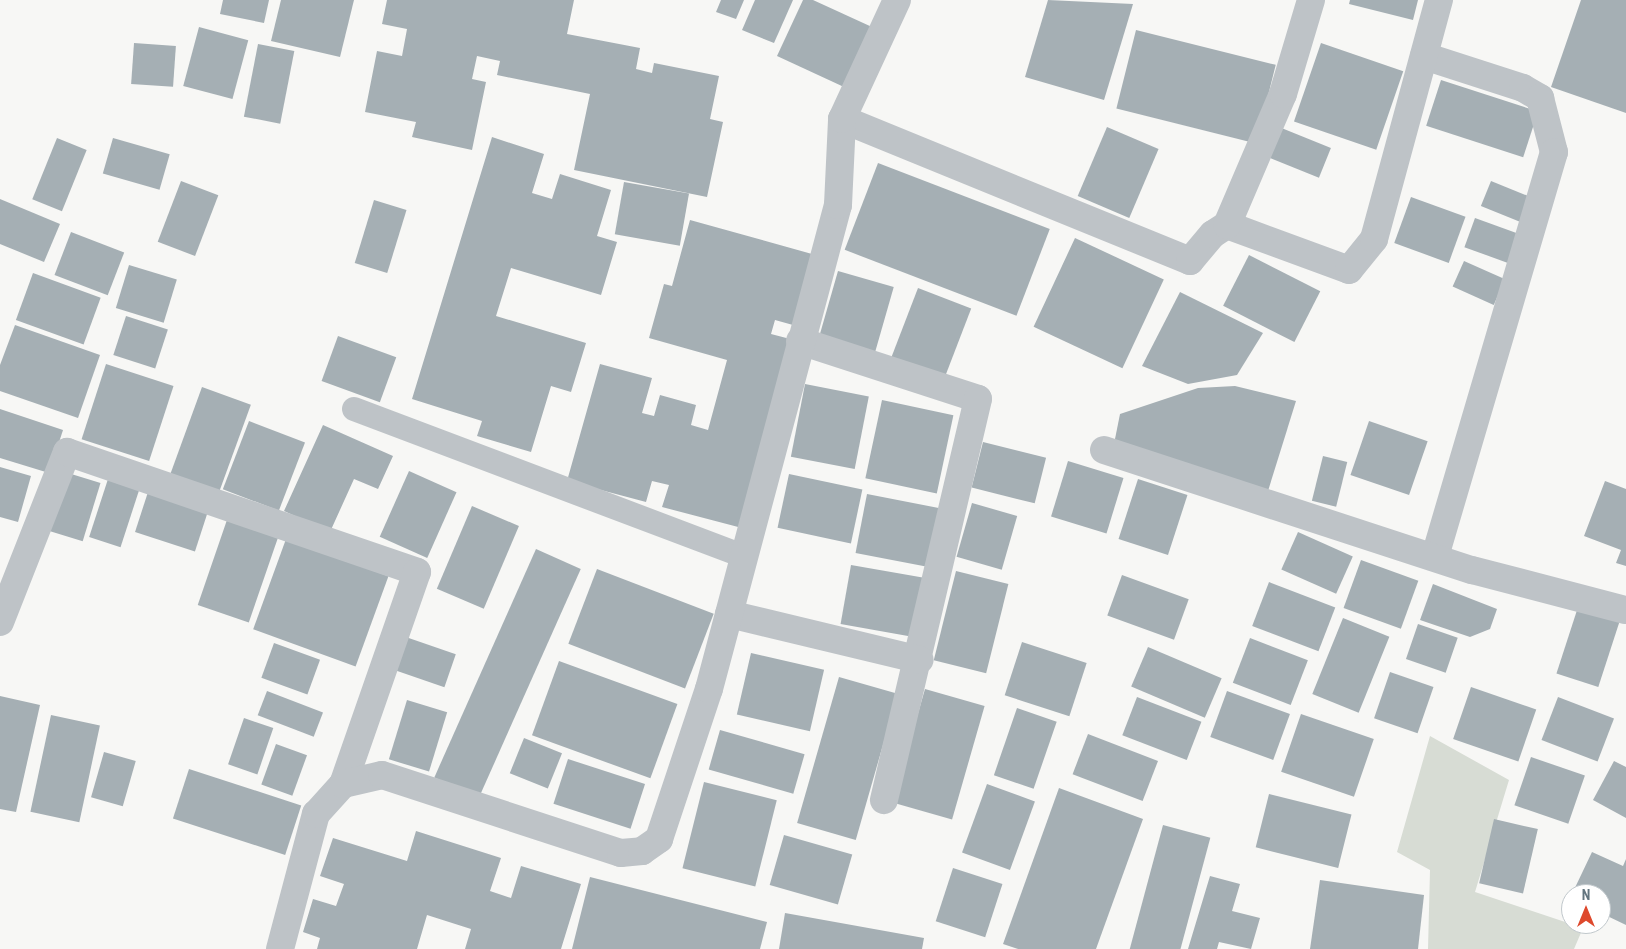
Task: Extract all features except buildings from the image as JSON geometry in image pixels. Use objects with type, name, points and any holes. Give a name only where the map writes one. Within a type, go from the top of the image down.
[{"type":"street","points":[[342,784],[382,775],[621,853],[642,851],[659,839],[729,614],[800,341],[838,205],[842,119],[897,0]]},
{"type":"street","points":[[842,119],[1190,261],[1213,234],[1227,225],[1283,94],[1311,0]]},
{"type":"street","points":[[1227,225],[1349,270],[1374,239],[1439,0]]},
{"type":"street","points":[[1424,56],[1523,88],[1540,98],[1554,152],[1434,557]]},
{"type":"street","points":[[800,341],[978,398],[920,660],[884,800]]},
{"type":"street","points":[[1104,450],[1434,557],[1626,610]]},
{"type":"street","points":[[0,622],[67,452],[418,572],[342,784],[316,814],[280,949]]},
{"type":"street","points":[[729,614],[920,660]]},
{"type":"lane","points":[[354,409],[744,556]]},
{"type":"shaded area","points":[[1430,736],[1509,780],[1475,892],[1561,921],[1561,934],[1580,934],[1574,949],[1428,949],[1430,870],[1397,852]]}]
